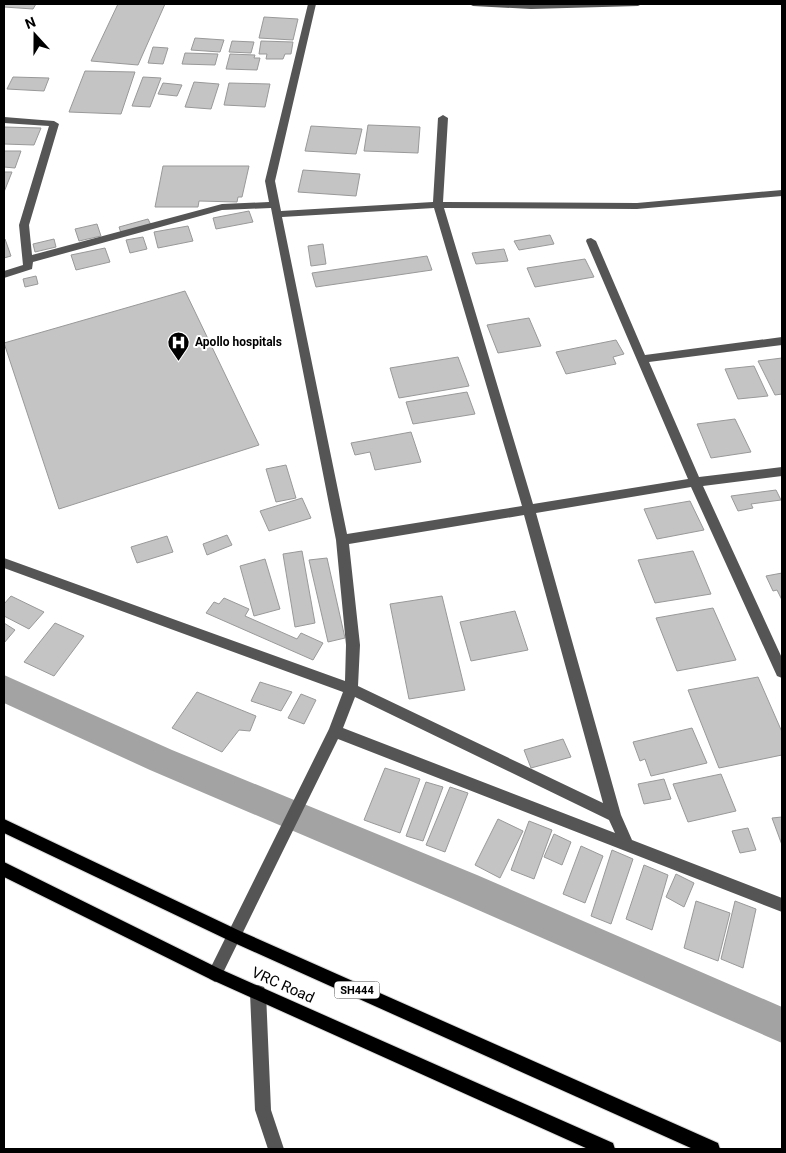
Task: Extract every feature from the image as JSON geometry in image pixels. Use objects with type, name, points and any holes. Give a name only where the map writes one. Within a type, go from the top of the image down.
[{"type":"main road","name":"SH444","points":[[4,826],[235,936],[712,1149]]},
{"type":"main road","name":"VRC Road","points":[[4,869],[215,974],[607,1149]]},
{"type":"street","points":[[215,974],[335,731],[351,689],[353,646],[342,540],[270,181],[312,4]]},
{"type":"street","points":[[472,4],[531,7],[638,4]]},
{"type":"street","points":[[443,118],[438,205],[528,510],[614,815],[627,844]]},
{"type":"street","points":[[4,120],[54,124],[24,225],[28,268],[4,275]]},
{"type":"street","points":[[28,260],[222,207],[276,210],[438,205],[637,206],[782,193]]},
{"type":"street","points":[[591,241],[695,482],[782,672]]},
{"type":"street","points":[[642,359],[782,341]]},
{"type":"street","points":[[342,540],[695,482],[782,471]]},
{"type":"street","points":[[4,563],[351,689],[614,815]]},
{"type":"street","points":[[335,731],[782,905]]},
{"type":"street","points":[[258,993],[263,1110],[276,1149]]},
{"type":"building","points":[[4,4],[36,4],[33,9],[4,7]]},
{"type":"building","points":[[118,4],[165,4],[138,65],[91,61]]},
{"type":"building","points":[[264,17],[298,19],[293,40],[259,38]]},
{"type":"building","points":[[195,38],[224,40],[220,52],[191,50]]},
{"type":"building","points":[[232,41],[254,42],[251,53],[229,52]]},
{"type":"building","points":[[261,41],[293,42],[291,54],[285,54],[283,59],[266,59],[267,54],[259,54]]},
{"type":"building","points":[[153,47],[168,48],[163,64],[148,63]]},
{"type":"building","points":[[185,53],[218,54],[215,65],[182,64]]},
{"type":"building","points":[[230,54],[255,55],[254,58],[260,58],[257,70],[226,69]]},
{"type":"building","points":[[85,71],[135,72],[121,114],[69,112]]},
{"type":"building","points":[[13,77],[49,78],[44,91],[7,89]]},
{"type":"building","points":[[143,77],[161,78],[150,107],[132,106]]},
{"type":"building","points":[[194,82],[219,84],[211,109],[185,107]]},
{"type":"building","points":[[163,83],[182,85],[177,96],[158,94]]},
{"type":"building","points":[[229,83],[270,84],[265,107],[224,105]]},
{"type":"building","points":[[368,125],[420,127],[418,153],[364,151]]},
{"type":"building","points":[[311,126],[362,129],[356,154],[305,151]]},
{"type":"building","points":[[4,127],[41,128],[34,145],[4,144]]},
{"type":"building","points":[[4,151],[21,151],[15,168],[4,167]]},
{"type":"building","points":[[163,166],[249,166],[242,197],[238,197],[237,202],[199,201],[198,207],[155,207]]},
{"type":"building","points":[[303,170],[360,174],[356,196],[298,192]]},
{"type":"building","points":[[4,172],[12,172],[4,192]]},
{"type":"building","points":[[249,211],[253,222],[216,229],[213,218]]},
{"type":"building","points":[[148,219],[151,225],[121,233],[119,227]]},
{"type":"building","points":[[97,224],[101,236],[79,241],[75,229]]},
{"type":"building","points":[[188,226],[193,241],[158,248],[154,232]]},
{"type":"building","points":[[550,235],[554,244],[519,250],[514,241]]},
{"type":"building","points":[[143,237],[147,249],[130,253],[126,240]]},
{"type":"building","points":[[54,239],[56,247],[35,252],[33,244]]},
{"type":"building","points":[[4,240],[11,256],[4,258]]},
{"type":"building","points":[[323,244],[326,264],[311,266],[308,246]]},
{"type":"building","points":[[105,248],[110,262],[76,270],[71,255]]},
{"type":"building","points":[[504,249],[508,261],[476,264],[472,253]]},
{"type":"building","points":[[427,256],[432,270],[316,287],[312,273]]},
{"type":"building","points":[[585,259],[594,277],[535,287],[527,268]]},
{"type":"building","points":[[36,276],[38,284],[25,287],[23,279]]},
{"type":"building","points":[[185,291],[259,445],[59,509],[4,343]]},
{"type":"building","points":[[529,318],[541,346],[498,353],[487,325]]},
{"type":"building","points":[[616,340],[624,354],[613,357],[616,364],[566,374],[556,352]]},
{"type":"building","points":[[458,357],[469,386],[399,398],[390,368]]},
{"type":"building","points":[[782,358],[782,394],[775,395],[758,361]]},
{"type":"building","points":[[754,366],[768,396],[738,399],[725,369]]},
{"type":"building","points":[[467,392],[475,414],[413,424],[406,402]]},
{"type":"building","points":[[735,419],[751,452],[711,458],[697,424]]},
{"type":"building","points":[[411,432],[421,462],[375,470],[370,452],[355,455],[351,443]]},
{"type":"building","points":[[286,465],[296,498],[276,502],[266,469]]},
{"type":"building","points":[[776,490],[781,500],[751,504],[753,508],[738,511],[731,496]]},
{"type":"building","points":[[302,498],[311,518],[269,531],[260,511]]},
{"type":"building","points":[[690,501],[704,530],[657,539],[644,509]]},
{"type":"building","points":[[227,535],[232,545],[207,555],[203,544]]},
{"type":"building","points":[[167,536],[173,552],[137,563],[131,547]]},
{"type":"building","points":[[302,551],[315,623],[295,627],[283,554]]},
{"type":"building","points":[[693,551],[711,594],[655,603],[638,560]]},
{"type":"building","points":[[327,558],[345,638],[328,642],[309,560]]},
{"type":"building","points":[[265,559],[280,609],[254,616],[240,566]]},
{"type":"building","points":[[782,573],[782,600],[777,590],[773,591],[766,576]]},
{"type":"building","points":[[11,596],[44,612],[29,629],[4,616],[4,604]]},
{"type":"building","points":[[442,596],[465,690],[409,699],[390,604]]},
{"type":"building","points":[[224,598],[249,609],[245,616],[297,639],[301,633],[323,643],[313,660],[206,613],[214,602],[219,604]]},
{"type":"building","points":[[713,608],[736,660],[677,671],[656,618]]},
{"type":"building","points":[[515,611],[528,650],[471,661],[460,622]]},
{"type":"building","points":[[4,623],[15,630],[4,643]]},
{"type":"building","points":[[55,623],[84,636],[54,676],[24,662]]},
{"type":"building","points":[[758,677],[782,732],[782,755],[719,768],[688,690]]},
{"type":"building","points":[[260,682],[292,692],[281,711],[251,701]]},
{"type":"building","points":[[197,692],[256,716],[250,731],[239,730],[222,752],[172,728]]},
{"type":"building","points":[[301,694],[316,700],[304,724],[288,718]]},
{"type":"building","points":[[692,728],[707,763],[651,776],[645,759],[640,761],[633,742]]},
{"type":"building","points":[[563,739],[571,757],[531,768],[524,750]]},
{"type":"building","points":[[385,768],[420,779],[400,833],[364,820]]},
{"type":"building","points":[[721,774],[736,811],[688,822],[673,784]]},
{"type":"building","points":[[664,779],[671,799],[644,804],[638,784]]},
{"type":"building","points":[[426,782],[443,787],[423,841],[406,836]]},
{"type":"building","points":[[450,787],[468,793],[445,852],[426,845]]},
{"type":"building","points":[[782,817],[782,845],[772,818]]},
{"type":"building","points":[[498,819],[523,831],[500,878],[475,865]]},
{"type":"building","points":[[529,821],[552,830],[534,879],[511,870]]},
{"type":"building","points":[[748,828],[756,850],[740,853],[732,831]]},
{"type":"building","points":[[554,834],[571,842],[562,865],[544,857]]},
{"type":"building","points":[[581,846],[603,856],[585,903],[563,894]]},
{"type":"building","points":[[612,850],[633,859],[611,924],[591,916]]},
{"type":"building","points":[[644,865],[668,875],[652,930],[626,919]]},
{"type":"building","points":[[676,874],[694,883],[684,907],[666,897]]},
{"type":"building","points":[[696,901],[730,913],[718,961],[684,948]]},
{"type":"building","points":[[735,901],[756,909],[743,968],[721,959]]},
{"type":"waterway","points":[[4,689],[161,760],[465,887],[782,1025]]},
{"type":"place","name":"Apollo hospitals","points":[[179,361]]}]
